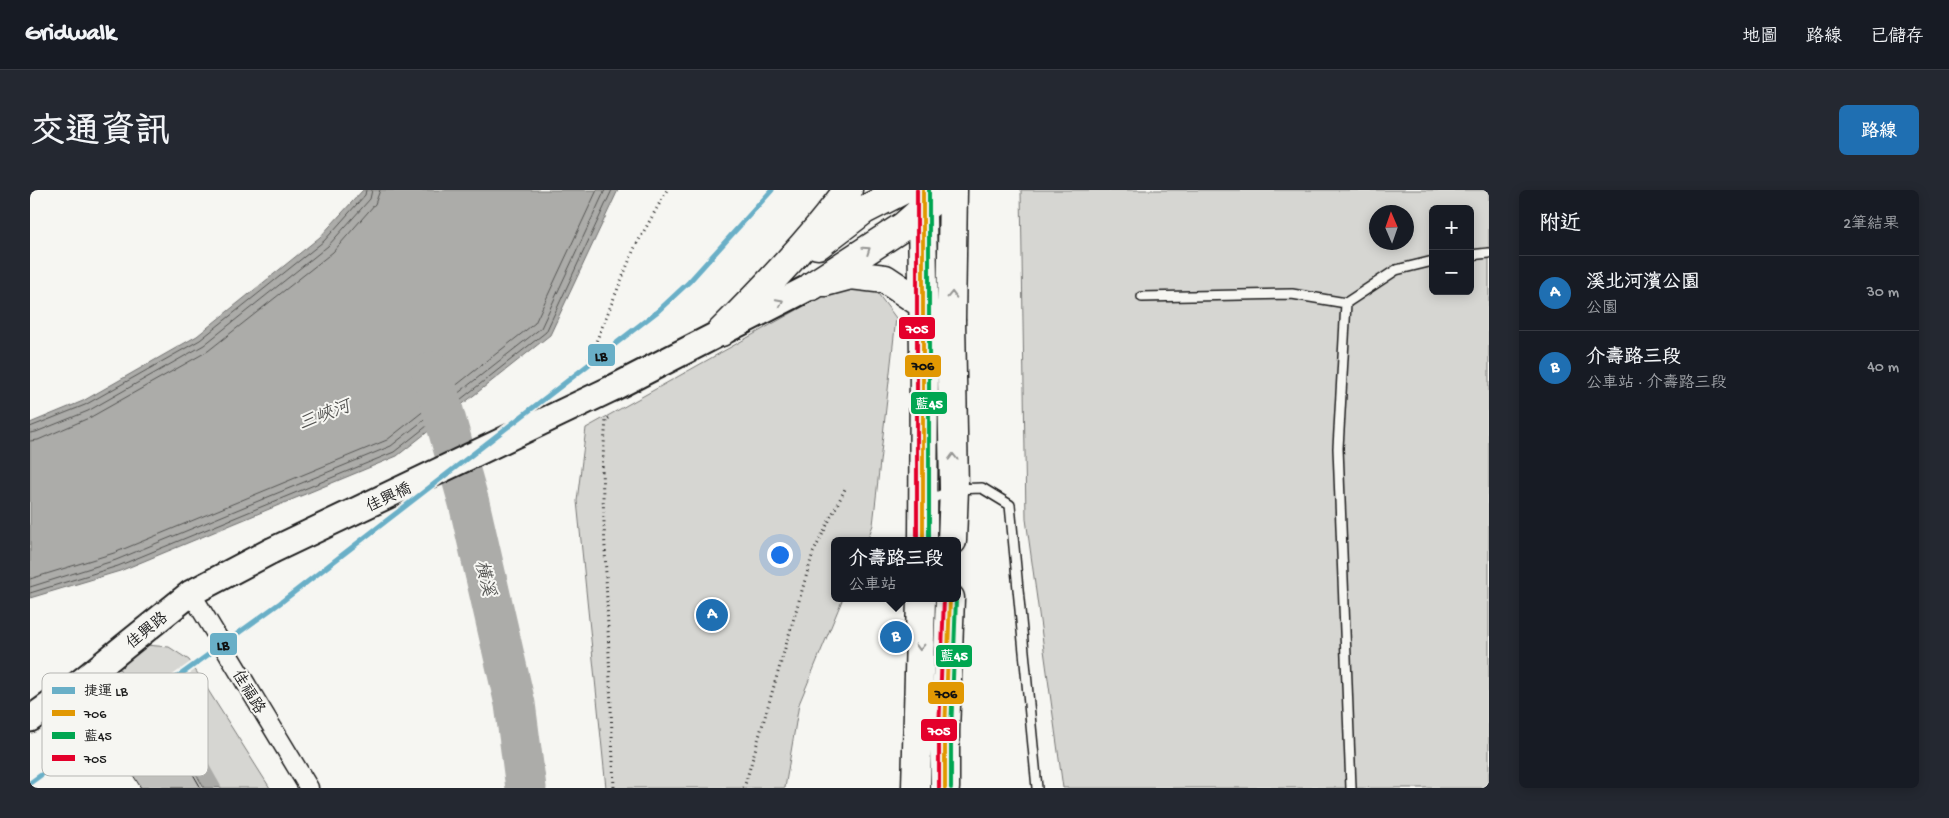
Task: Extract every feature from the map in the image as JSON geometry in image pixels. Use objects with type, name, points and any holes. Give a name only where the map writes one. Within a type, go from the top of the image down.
[{"type":"main road","points":[[721,332],[779,274],[828,218],[848,190]]},
{"type":"main road","points":[[779,274],[864,210],[902,190]]},
{"type":"main road","points":[[812,286],[904,226],[922,201],[945,190]]},
{"type":"main road","points":[[952,537],[954,489],[951,320],[953,190]]},
{"type":"main road","points":[[922,201],[924,304],[923,537]]},
{"type":"main road","points":[[812,286],[851,276],[885,279],[924,304]]},
{"type":"main road","points":[[916,788],[921,602]]},
{"type":"main road","points":[[945,788],[950,602]]},
{"type":"street","name":"佳興橋","points":[[271,551],[613,388],[812,286]]},
{"type":"street","name":"佳興路","points":[[91,673],[191,593],[271,551]]},
{"type":"street","name":"佳福路","points":[[191,593],[309,788]]},
{"type":"street","name":"佳興路","points":[[30,719],[42,710]]},
{"type":"lane","points":[[1474,255],[1489,253]]},
{"type":"lane","points":[[1142,297],[1292,294],[1346,303],[1396,270],[1429,262]]},
{"type":"lane","points":[[1346,303],[1338,448],[1351,788]]},
{"type":"lane","points":[[924,503],[954,489],[982,488],[1010,505],[1037,788]]},
{"type":"path","points":[[586,364],[634,250],[667,190]]},
{"type":"path","points":[[606,420],[602,469],[614,788]]},
{"type":"path","points":[[744,788],[813,553],[846,487]]},
{"type":"shaded area","points":[[1021,190],[1489,190],[1489,788],[1063,788],[1026,519]]},
{"type":"shaded area","points":[[873,287],[896,318],[873,525],[868,537],[831,537],[831,602],[841,602],[799,704],[785,788],[606,788],[577,501],[586,428],[831,291]]},
{"type":"shaded area","points":[[146,645],[169,647],[189,660],[197,673],[121,673],[118,665]]},
{"type":"shaded area","points":[[208,690],[270,788],[204,788],[197,776],[208,776]]},
{"type":"water","name":"三峽河","points":[[363,190],[618,190],[550,335],[397,456],[120,571],[30,598],[30,423],[83,401],[197,336],[320,237]]},
{"type":"building","points":[[134,776],[194,776],[201,788],[141,788]]},
{"type":"waterway","name":"橫溪","points":[[432,372],[469,503],[515,704],[526,788]]},
{"type":"metro line","name":"LB","points":[[183,673],[280,603],[658,311],[689,282],[772,190]]},
{"type":"metro line","name":"LB","points":[[30,783],[42,774]]},
{"type":"transit line","name":"705","points":[[917,190],[917,537]]},
{"type":"transit line","name":"706","points":[[923,190],[923,537]]},
{"type":"transit line","name":"藍45","points":[[929,190],[929,537]]},
{"type":"transit line","name":"705","points":[[939,788],[944,602]]},
{"type":"transit line","name":"706","points":[[945,788],[950,602]]},
{"type":"transit line","name":"藍45","points":[[951,788],[956,602]]},
{"type":"place","name":"溪北河濱公園","points":[[712,615]]},
{"type":"place","name":"介壽路三段","points":[[896,637]]}]
